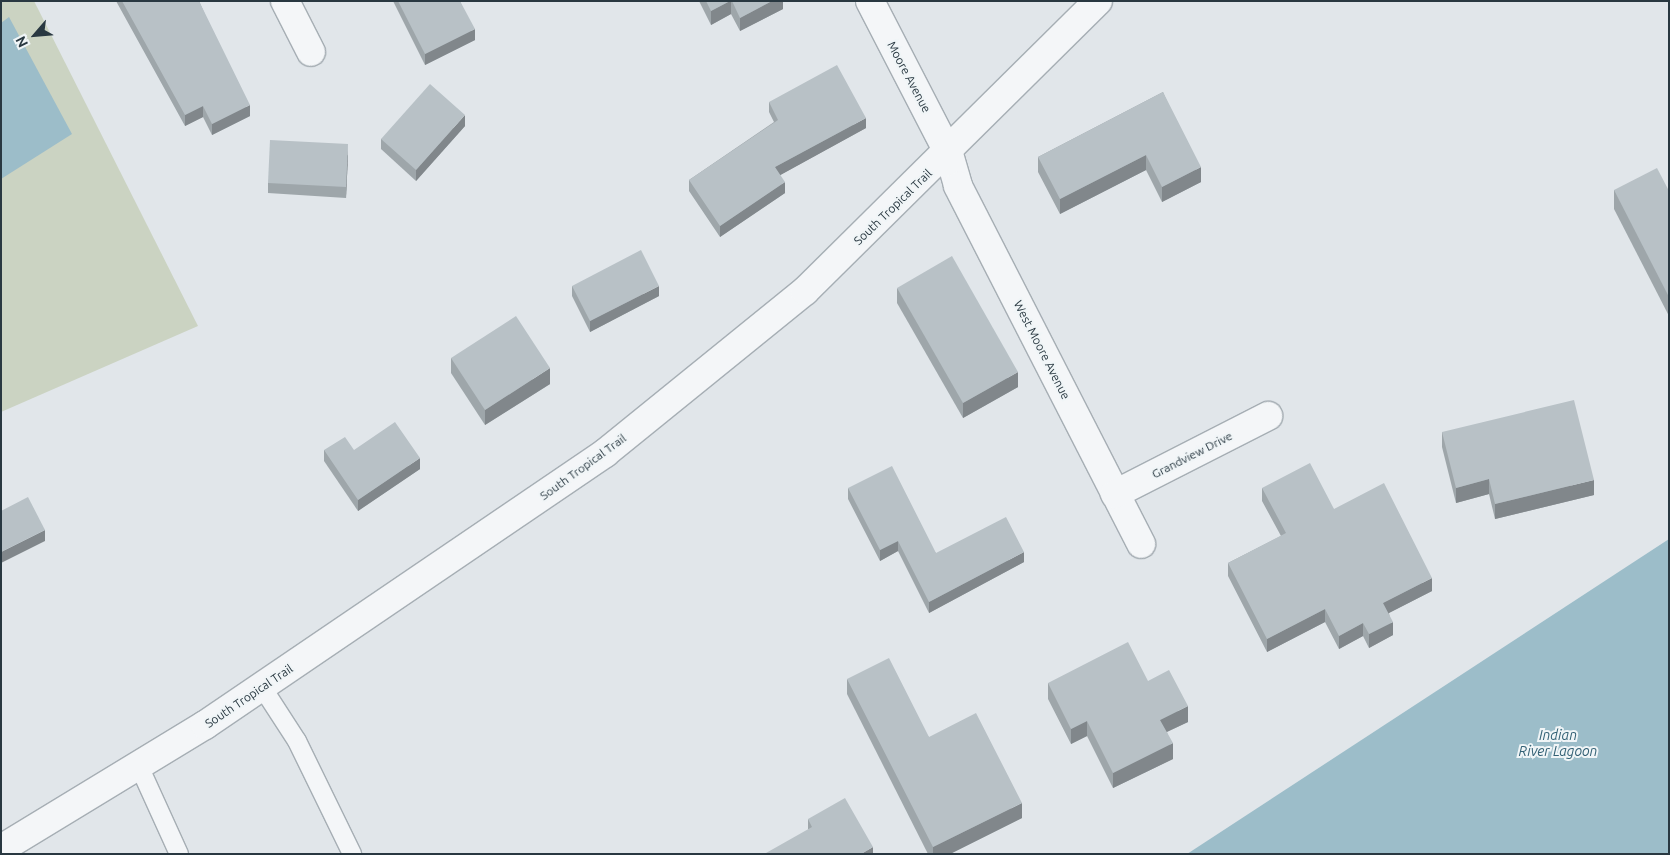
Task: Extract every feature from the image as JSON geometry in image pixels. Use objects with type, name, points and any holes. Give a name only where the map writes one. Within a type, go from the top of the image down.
[{"type":"street","points":[[285,1],[311,52]]},
{"type":"street","name":"Moore Avenue","points":[[870,1],[949,154]]},
{"type":"street","name":"South Tropical Trail","points":[[1,848],[139,766],[262,687],[604,453],[805,291],[949,154],[1098,1]]},
{"type":"street","name":"West Moore Avenue","points":[[949,154],[958,186],[1141,544]]},
{"type":"street","name":"Grandview Drive","points":[[1115,494],[1268,416]]},
{"type":"lane","points":[[262,687],[297,741],[352,854]]},
{"type":"lane","points":[[139,766],[179,854]]},
{"type":"green space","points":[[1,1],[34,1],[198,326],[1,412]]},
{"type":"water","points":[[9,17],[72,134],[1,179],[1,23]]},
{"type":"water","name":"Indian River Lagoon","points":[[1669,539],[1669,854],[1187,854]]},
{"type":"building","points":[[122,1],[199,1],[250,105],[212,124],[203,106],[185,115]]},
{"type":"building","points":[[398,1],[460,1],[475,29],[425,54]]},
{"type":"building","points":[[706,1],[730,1],[711,11]]},
{"type":"building","points":[[732,1],[772,1],[740,18]]},
{"type":"building","points":[[837,65],[866,118],[775,167],[785,182],[720,226],[689,180],[778,120],[769,102]]},
{"type":"building","points":[[430,84],[465,115],[416,170],[381,139]]},
{"type":"building","points":[[1163,92],[1201,167],[1162,187],[1146,155],[1060,199],[1038,157]]},
{"type":"building","points":[[270,140],[348,144],[346,187],[268,183]]},
{"type":"building","points":[[1657,168],[1669,191],[1669,297],[1614,190]]},
{"type":"building","points":[[641,250],[659,286],[590,321],[572,286]]},
{"type":"building","points":[[952,256],[1018,372],[963,403],[897,288]]},
{"type":"building","points":[[516,316],[550,368],[485,410],[451,358]]},
{"type":"building","points":[[1574,400],[1594,480],[1495,504],[1489,479],[1456,488],[1442,432]]},
{"type":"building","points":[[395,422],[420,458],[358,500],[324,450],[345,437],[354,450]]},
{"type":"building","points":[[1310,463],[1334,509],[1384,483],[1432,578],[1383,603],[1393,622],[1369,634],[1363,623],[1339,636],[1325,609],[1267,639],[1228,563],[1286,533],[1262,488]]},
{"type":"building","points":[[892,466],[936,553],[1006,517],[1024,552],[929,602],[898,541],[880,550],[848,488]]},
{"type":"building","points":[[28,497],[45,530],[1,552],[1,511]]},
{"type":"building","points":[[1128,642],[1148,681],[1169,670],[1188,706],[1160,720],[1173,743],[1113,773],[1087,721],[1071,729],[1048,683]]},
{"type":"building","points":[[889,658],[929,737],[976,713],[1022,803],[933,847],[847,679]]},
{"type":"building","points":[[845,798],[873,847],[861,854],[766,854],[812,827],[808,819]]}]
